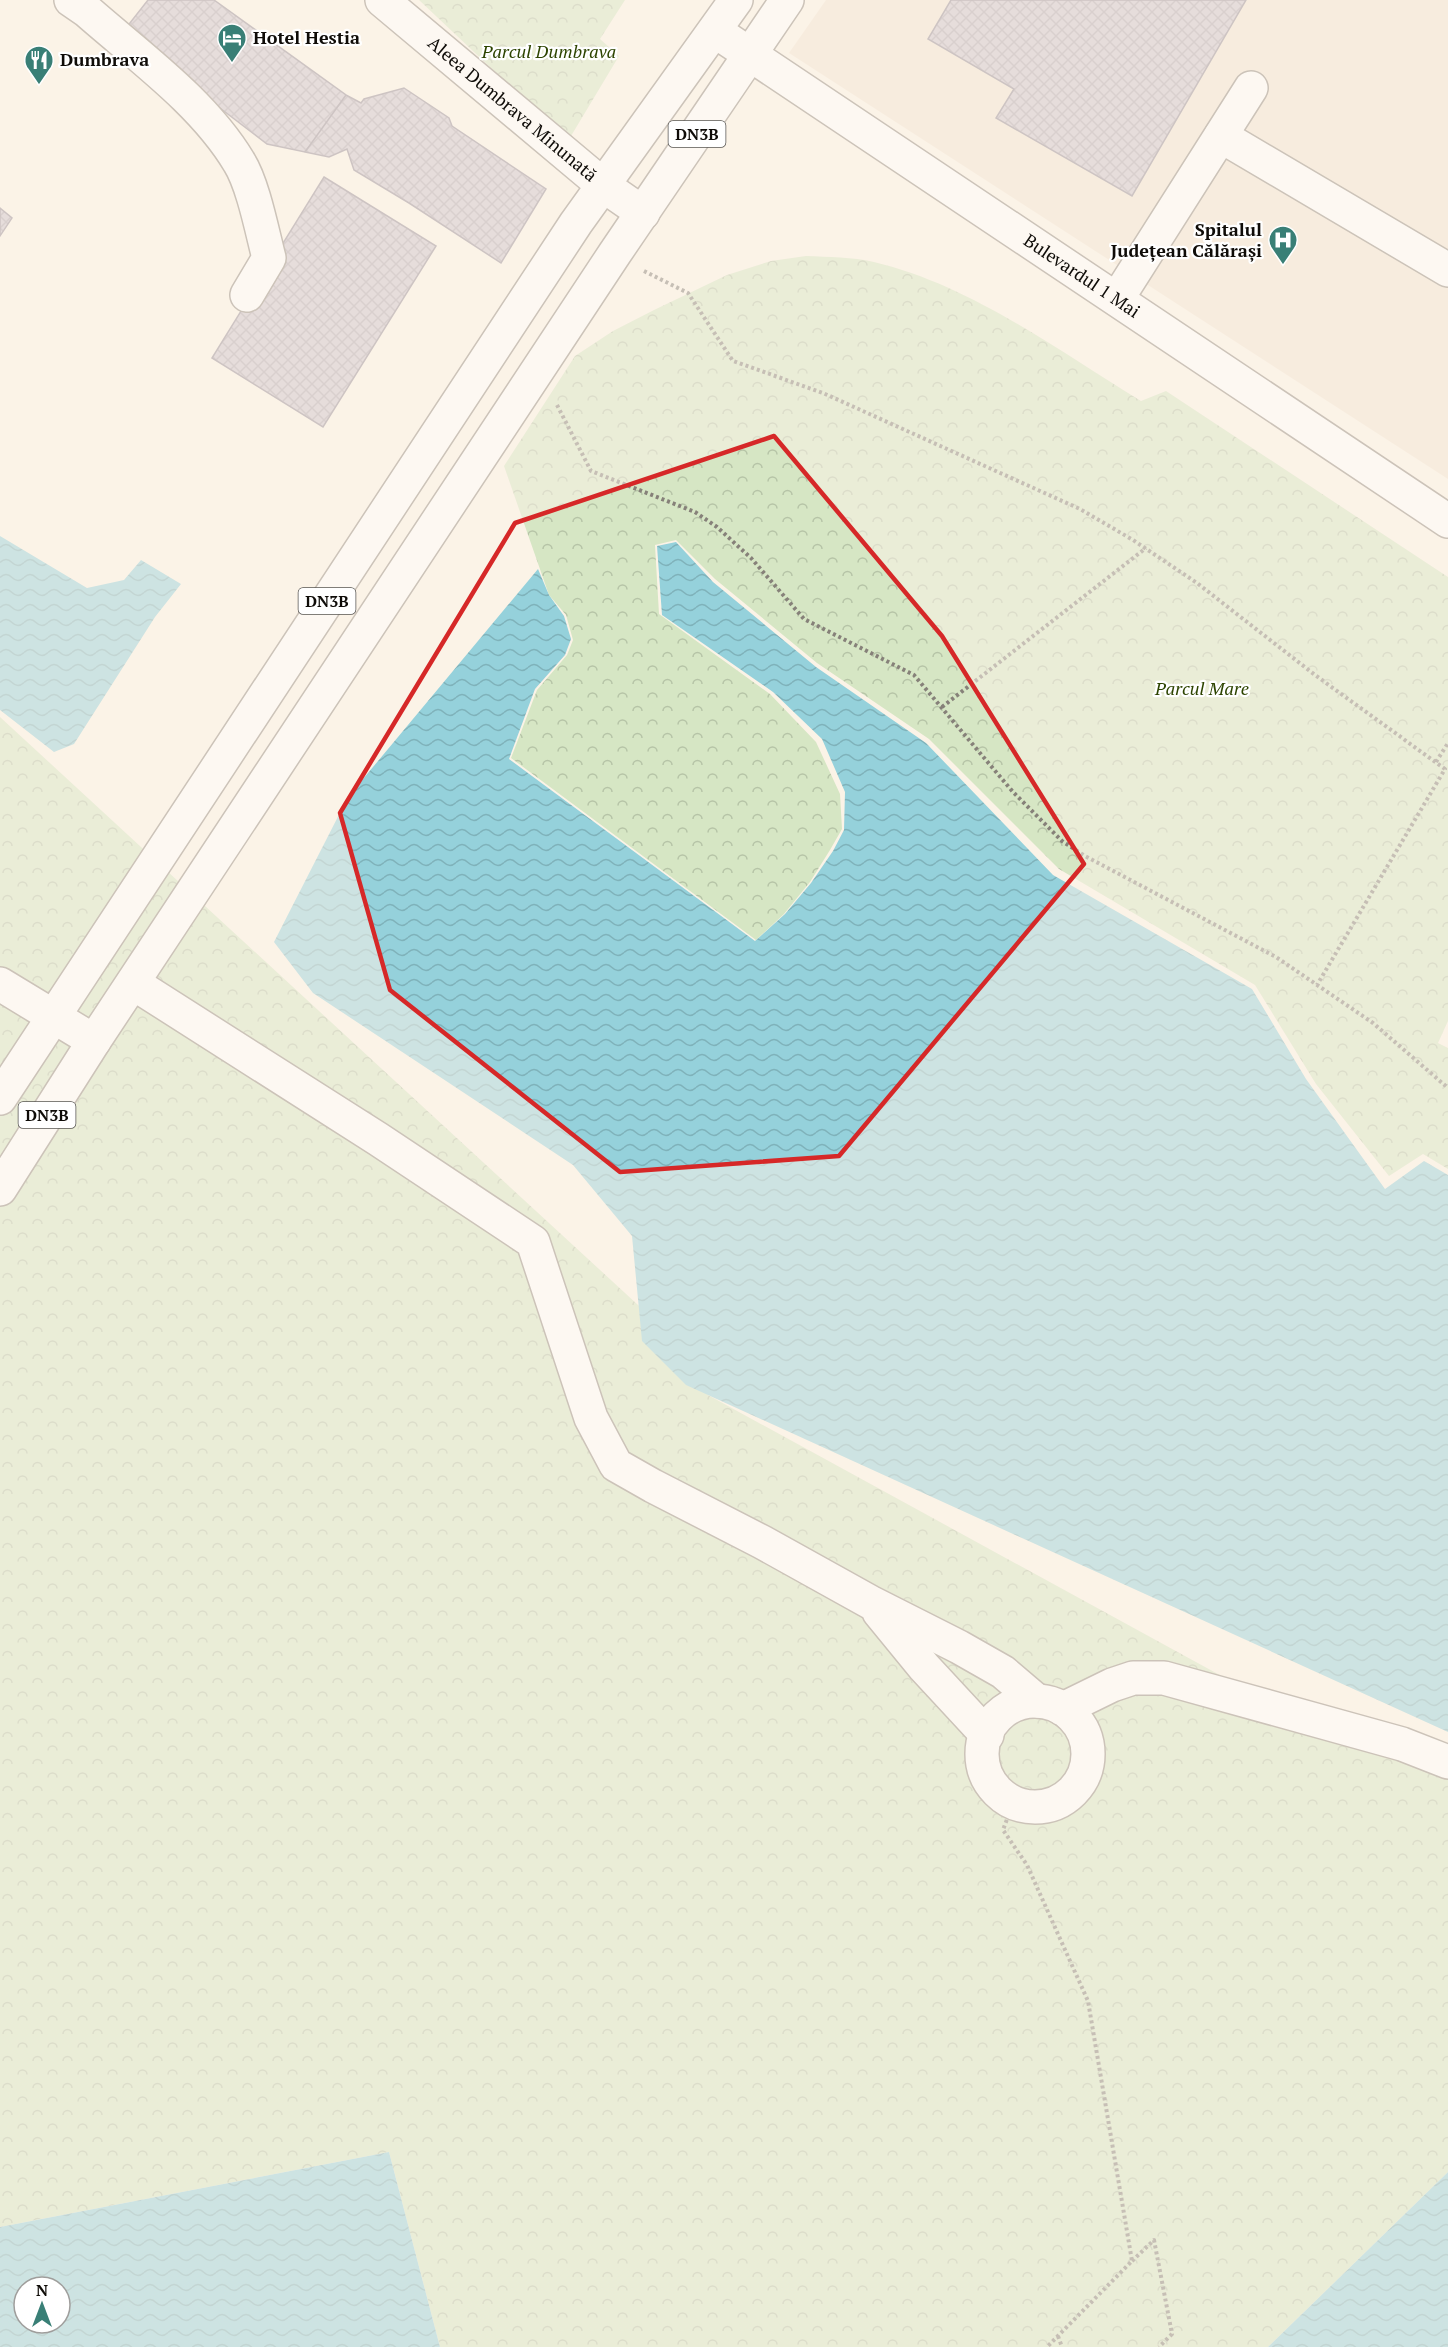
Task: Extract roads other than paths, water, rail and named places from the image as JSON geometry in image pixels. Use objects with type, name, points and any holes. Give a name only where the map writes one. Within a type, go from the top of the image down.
[{"type":"main road","name":"Aleea Dumbrava Minunată","points":[[382,0],[604,186],[643,213]]},
{"type":"main road","name":"DN3B","points":[[0,1098],[570,233],[736,0]]},
{"type":"main road","name":"DN3B","points":[[0,1189],[94,1041],[615,253],[787,0]]},
{"type":"main road","points":[[88,4],[200,110],[240,163],[257,209],[269,258],[247,295]]},
{"type":"main road","name":"Bulevardul 1 Mai","points":[[715,31],[1448,520]]},
{"type":"main road","points":[[1117,299],[1251,88]]},
{"type":"main road","points":[[1221,136],[1448,270]]},
{"type":"main road","points":[[133,983],[378,1139],[532,1242],[591,1418],[616,1465],[870,1602],[959,1647],[1003,1672],[1050,1705],[1077,1720],[1089,1745],[1086,1774],[1068,1797],[1041,1807],[1013,1803],[991,1785],[982,1757],[990,1724],[1007,1708],[1022,1702],[1050,1705],[1133,1678],[1164,1678],[1402,1743],[1448,1762]]},
{"type":"main road","points":[[0,984],[94,1041]]},
{"type":"main road","points":[[870,1602],[924,1667],[987,1735]]},
{"type":"water","points":[[0,536],[87,588],[124,580],[141,560],[181,584],[155,617],[74,744],[54,752],[0,710]]},
{"type":"water","points":[[676,542],[713,582],[816,667],[926,743],[1053,875],[1252,989],[1306,1079],[1385,1189],[1424,1161],[1448,1175],[1448,1732],[686,1385],[642,1341],[632,1236],[573,1165],[313,993],[274,942],[348,797],[538,569],[549,595],[564,616],[571,639],[565,655],[535,689],[509,759],[755,941],[785,914],[811,883],[844,830],[845,792],[822,739],[773,692],[662,615],[657,546]]},
{"type":"water","points":[[389,2152],[440,2347],[0,2347],[0,2227]]},
{"type":"water","points":[[1448,2172],[1448,2347],[1268,2347]]},
{"type":"place","name":"Hotel Hestia","points":[[232,64]]},
{"type":"place","name":"Dumbrava","points":[[39,86]]},
{"type":"place","name":"Spitalul Județean Călărași","points":[[1283,266]]},
{"type":"park label","name":"Parcul Dumbrava","points":[[549,52]]},
{"type":"park label","name":"Parcul Mare","points":[[1202,689]]}]
